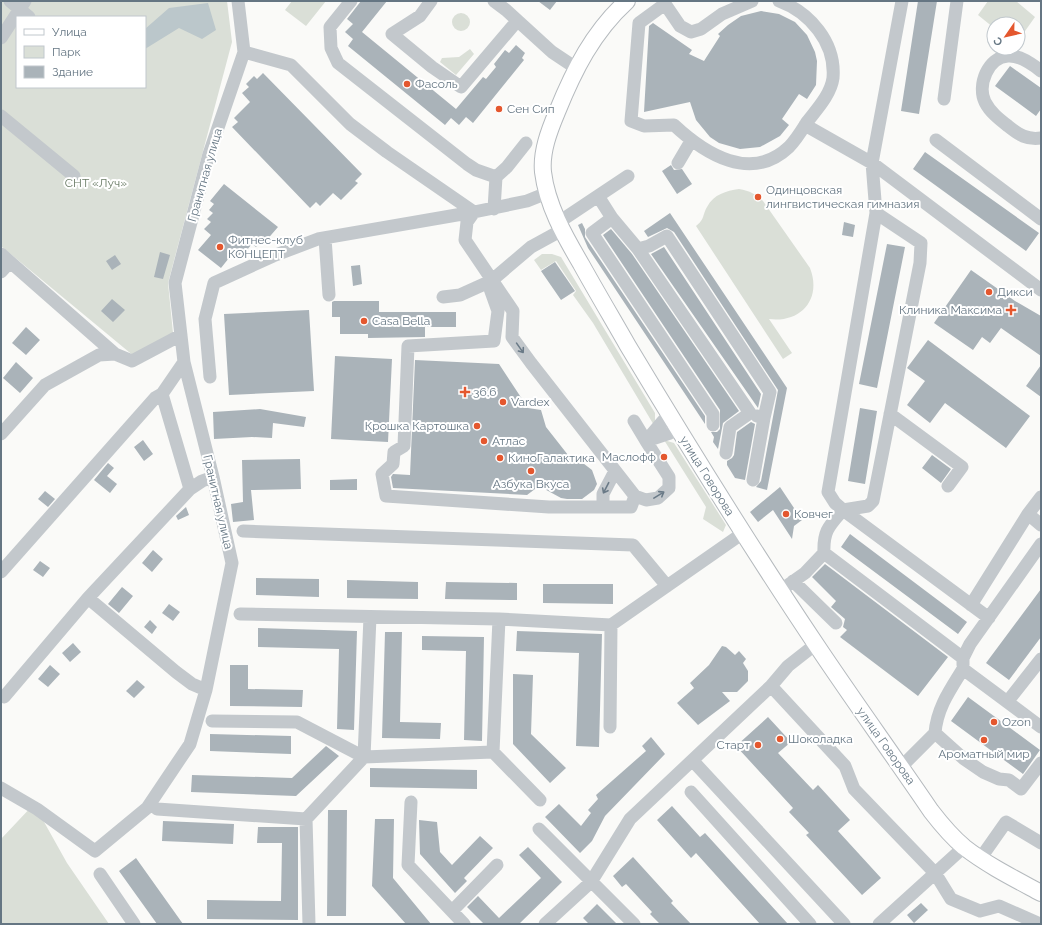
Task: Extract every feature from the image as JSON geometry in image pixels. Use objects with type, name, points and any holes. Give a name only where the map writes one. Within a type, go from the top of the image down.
[{"type":"main road","name":"улица Говорова","points":[[627,1],[612,15],[592,41],[576,68],[553,121],[546,144],[543,166],[547,193],[560,226],[674,423],[744,533],[787,586],[816,644],[931,811],[964,847],[980,859],[1041,893]]},
{"type":"street","points":[[238,1],[244,52],[291,65],[350,124],[387,152],[474,212]]},
{"type":"street","points":[[351,1],[330,27],[331,48],[338,62],[467,164],[476,170],[496,177]]},
{"type":"street","points":[[431,1],[420,16],[392,34],[432,67],[461,88],[517,21]]},
{"type":"street","points":[[494,1],[510,6],[517,21],[552,52],[576,68]]},
{"type":"street","points":[[752,1],[722,14],[701,29],[691,32],[680,26],[664,3],[639,23],[631,121],[644,126],[674,125],[691,141],[709,152],[741,164],[757,164],[774,158],[790,146],[828,93],[833,78],[832,59],[824,38],[811,20],[797,9],[779,1]]},
{"type":"street","points":[[902,1],[872,163],[876,213],[828,492],[843,510],[989,618]]},
{"type":"street","points":[[944,99],[957,1]]},
{"type":"street","points":[[1,38],[21,7]]},
{"type":"street","name":"Гранитная улица","points":[[1,788],[37,809],[95,851],[147,808],[190,744],[206,690],[232,563],[213,477],[184,362],[175,282],[209,154],[244,52]]},
{"type":"street","points":[[1041,71],[1018,57],[1007,56],[997,60],[989,68],[983,78],[983,88],[984,101],[992,113],[1019,135],[1032,139],[1041,138]]},
{"type":"street","points":[[1,116],[74,176]]},
{"type":"street","points":[[805,125],[872,163],[1041,290]]},
{"type":"street","points":[[936,140],[1041,219]]},
{"type":"street","points":[[678,163],[691,141]]},
{"type":"street","points":[[494,209],[496,177],[507,167],[526,143]]},
{"type":"street","points":[[443,297],[460,295],[490,282],[531,247],[598,196],[628,176]]},
{"type":"street","points":[[210,378],[205,319],[214,283],[273,256],[325,238],[494,209],[527,201],[547,193]]},
{"type":"street","points":[[598,196],[612,218],[638,249],[750,413],[764,418]]},
{"type":"street","points":[[474,212],[467,222],[465,240],[490,282],[513,311],[512,336],[546,384],[635,496],[646,500],[658,498],[669,488],[669,477],[634,421]]},
{"type":"street","points":[[876,213],[921,243],[920,263],[873,501],[868,506],[843,510],[826,530],[823,540],[824,553],[1041,726]]},
{"type":"street","points":[[612,218],[592,233],[713,414],[712,425]]},
{"type":"street","points":[[638,249],[649,246],[666,236],[770,392],[753,480]]},
{"type":"street","points":[[325,238],[329,295]]},
{"type":"street","points":[[1,272],[6,258],[114,354],[132,361],[181,335]]},
{"type":"street","points":[[490,282],[498,311],[494,340],[408,346],[404,446],[394,452],[393,464],[382,474],[386,496],[550,507],[631,507],[635,496]]},
{"type":"street","points":[[1,434],[45,385],[99,356],[114,354]]},
{"type":"street","points":[[1,572],[155,398],[162,394],[184,362]]},
{"type":"street","points":[[162,394],[190,489]]},
{"type":"street","points":[[726,453],[730,427],[750,413]]},
{"type":"street","points":[[890,414],[962,467],[948,486]]},
{"type":"street","points":[[646,441],[663,421],[674,423]]},
{"type":"street","points":[[603,507],[603,494],[615,471]]},
{"type":"street","points":[[4,697],[88,598],[190,489],[202,481],[213,477]]},
{"type":"street","points":[[971,605],[1028,514],[1041,497]]},
{"type":"street","points":[[1028,514],[1041,525]]},
{"type":"street","points":[[243,531],[633,545],[667,586]]},
{"type":"street","points":[[240,614],[499,619],[611,625],[744,533]]},
{"type":"street","points":[[901,767],[935,733],[936,719],[940,708],[963,664],[970,644],[1041,544]]},
{"type":"street","points":[[824,553],[805,573],[787,586],[836,623]]},
{"type":"street","points":[[88,598],[192,684],[206,690]]},
{"type":"street","points":[[309,924],[306,819],[364,757],[370,617]]},
{"type":"street","points":[[499,619],[493,752],[540,800]]},
{"type":"street","points":[[610,727],[611,625]]},
{"type":"street","points":[[545,924],[592,882],[630,819],[770,686],[788,666],[816,644]]},
{"type":"street","points":[[1008,701],[1041,659]]},
{"type":"street","points":[[770,686],[845,766],[854,790],[935,873],[951,899],[980,911],[998,906],[1040,924]]},
{"type":"street","points":[[212,721],[297,722],[364,757],[493,752]]},
{"type":"street","points":[[935,733],[964,759],[983,772],[999,779],[1009,780],[1021,789],[1041,763]]},
{"type":"street","points":[[692,761],[844,924]]},
{"type":"street","points":[[691,792],[810,924]]},
{"type":"street","points":[[411,802],[408,865],[464,924]]},
{"type":"street","points":[[157,809],[306,819]]},
{"type":"street","points":[[980,859],[1006,822],[1041,843]]},
{"type":"street","points":[[539,829],[634,924]]},
{"type":"street","points":[[879,924],[964,847]]},
{"type":"street","points":[[452,911],[497,865]]},
{"type":"street","points":[[100,874],[134,924]]},
{"type":"street","points":[[897,909],[897,924]]},
{"type":"green space","name":"СНТ «Луч»","points":[[1,1],[227,1],[232,42],[168,283],[173,333],[135,357],[1,246]]},
{"type":"green space","points":[[292,1],[326,1],[306,26],[285,10]]},
{"type":"green space","points":[[988,1],[1016,1],[1035,17],[1026,30],[1026,16],[986,16],[986,22],[978,15]]},
{"type":"green space","points":[[457,13],[465,13],[470,18],[468,29],[465,31],[457,31],[452,26],[452,18]]},
{"type":"green space","points":[[470,49],[474,54],[456,75],[440,62],[442,58],[459,57]]},
{"type":"green space","points":[[739,189],[758,196],[763,201],[810,268],[813,279],[811,299],[806,307],[791,317],[769,319],[792,353],[783,359],[696,226],[701,221],[705,210],[713,199],[725,192]]},
{"type":"green space","points":[[542,254],[552,254],[561,257],[655,413],[655,427],[593,323],[573,295],[576,291],[556,261],[541,270],[534,260]]},
{"type":"green space","points":[[664,440],[674,443],[726,525],[723,532],[703,519],[706,507]]},
{"type":"green space","points":[[34,804],[67,863],[109,924],[1,924],[1,839]]},
{"type":"shaded area","points":[[208,3],[216,30],[202,39],[179,28],[146,48],[146,28],[169,8]]},
{"type":"building","points":[[361,1],[387,1],[362,32],[456,109],[483,77],[486,79],[496,67],[494,64],[505,50],[509,53],[516,45],[525,53],[522,58],[524,60],[473,123],[466,117],[459,125],[451,118],[445,125],[348,46],[353,39],[345,32],[353,24],[347,19]]},
{"type":"building","points":[[538,1],[557,1],[550,10]]},
{"type":"building","points":[[918,1],[937,1],[919,114],[901,111]]},
{"type":"building","points":[[761,11],[779,14],[795,22],[807,35],[815,52],[817,61],[816,85],[807,99],[799,94],[782,119],[789,125],[780,136],[760,147],[740,149],[719,143],[710,137],[696,120],[690,102],[644,112],[649,26],[653,23],[692,50],[689,54],[704,61],[720,36],[718,34],[728,25],[741,16]]},
{"type":"building","points":[[1010,66],[1041,88],[1041,109],[1036,116],[995,86]]},
{"type":"building","points":[[263,73],[362,174],[355,181],[358,183],[341,200],[333,193],[320,206],[316,202],[310,208],[232,127],[238,122],[234,118],[250,102],[242,93],[249,87],[246,84],[254,76],[257,79]]},
{"type":"building","points":[[925,152],[1039,233],[1026,251],[913,169]]},
{"type":"building","points":[[671,165],[674,170],[682,169],[692,184],[677,194],[662,171]]},
{"type":"building","points":[[224,184],[278,227],[265,242],[262,239],[256,247],[252,244],[246,251],[244,249],[238,257],[233,253],[221,268],[198,250],[211,235],[204,229],[211,222],[207,219],[213,213],[209,210],[214,204],[210,201]]},
{"type":"building","points":[[670,213],[787,388],[767,490],[756,487],[761,481],[778,390],[674,232],[667,228],[648,237],[644,231]]},
{"type":"building","points":[[844,222],[855,225],[853,237],[842,235]]},
{"type":"building","points":[[582,223],[585,229],[585,237],[705,416],[705,424],[588,248],[578,225]]},
{"type":"building","points":[[611,229],[632,254],[739,411],[723,423],[718,449],[713,442],[714,437],[711,432],[717,432],[720,429],[720,410],[603,235]]},
{"type":"building","points":[[887,244],[905,247],[877,388],[859,384]]},
{"type":"building","points":[[664,247],[761,394],[758,408],[651,254]]},
{"type":"building","points":[[160,252],[170,255],[163,279],[154,277]]},
{"type":"building","points":[[115,255],[121,264],[112,270],[106,261]]},
{"type":"building","points":[[555,262],[575,291],[561,300],[541,271]]},
{"type":"building","points":[[360,265],[362,284],[353,286],[351,266]]},
{"type":"building","points":[[971,270],[1015,301],[1041,316],[1041,356],[1001,328],[990,343],[982,337],[973,350],[934,323]]},
{"type":"building","points":[[112,299],[125,310],[113,322],[101,311]]},
{"type":"building","points":[[379,301],[379,312],[456,312],[456,327],[425,327],[425,337],[368,338],[368,334],[340,334],[340,317],[332,317],[332,302]]},
{"type":"building","points":[[309,310],[314,391],[229,395],[224,314]]},
{"type":"building","points":[[26,327],[40,340],[26,355],[12,343]]},
{"type":"building","points":[[928,340],[1030,416],[1006,448],[945,403],[930,423],[907,405],[925,381],[907,368]]},
{"type":"building","points":[[335,356],[392,359],[388,442],[331,439]]},
{"type":"building","name":"Атлас","points":[[415,360],[499,364],[528,408],[541,410],[546,427],[568,455],[575,457],[592,470],[597,484],[594,490],[582,499],[567,499],[561,498],[539,486],[527,495],[393,488],[391,477],[393,474],[410,475]]},
{"type":"building","points":[[16,362],[33,378],[20,393],[3,378]]},
{"type":"building","points":[[1041,365],[1041,397],[1026,386]]},
{"type":"building","points":[[860,408],[877,411],[865,484],[848,481]]},
{"type":"building","points":[[260,409],[306,417],[304,427],[273,423],[272,438],[252,437],[214,439],[213,412]]},
{"type":"building","points":[[751,422],[755,424],[745,480],[735,478],[727,465],[727,461],[734,455],[737,432]]},
{"type":"building","points":[[143,440],[153,454],[144,461],[134,447]]},
{"type":"building","points":[[932,455],[951,469],[941,483],[922,468]]},
{"type":"building","points":[[300,459],[301,489],[251,490],[254,520],[233,522],[231,504],[243,502],[242,460]]},
{"type":"building","points":[[108,463],[114,468],[107,476],[117,484],[110,493],[94,480]]},
{"type":"building","points":[[357,479],[357,490],[330,490],[330,480]]},
{"type":"building","points":[[780,487],[802,520],[794,526],[792,539],[773,510],[758,522],[750,512]]},
{"type":"building","points":[[45,491],[55,499],[48,507],[38,499]]},
{"type":"building","points":[[186,507],[189,515],[178,520],[176,516]]},
{"type":"building","points":[[850,534],[967,622],[958,634],[841,547]]},
{"type":"building","points":[[153,550],[163,559],[152,572],[142,563]]},
{"type":"building","points":[[40,561],[50,568],[43,577],[33,570]]},
{"type":"building","points":[[825,564],[948,657],[918,696],[840,637],[847,630],[843,627],[845,619],[831,607],[836,601],[812,577]]},
{"type":"building","points":[[256,578],[319,579],[319,597],[256,595]]},
{"type":"building","points":[[347,580],[418,582],[418,599],[347,598]]},
{"type":"building","points":[[446,582],[517,583],[517,600],[445,599]]},
{"type":"building","points":[[543,584],[613,584],[613,604],[543,603]]},
{"type":"building","points":[[122,587],[133,596],[119,613],[108,604]]},
{"type":"building","points":[[1041,589],[1041,637],[1009,680],[986,663]]},
{"type":"building","points":[[169,604],[180,612],[173,621],[162,613]]},
{"type":"building","points":[[150,620],[157,627],[152,634],[144,627]]},
{"type":"building","points":[[258,628],[357,631],[354,730],[337,729],[339,649],[258,647]]},
{"type":"building","points":[[517,631],[602,634],[599,747],[576,746],[579,653],[516,651]]},
{"type":"building","points":[[385,632],[402,632],[400,722],[441,723],[440,739],[382,738]]},
{"type":"building","points":[[422,636],[484,637],[482,741],[464,740],[466,651],[422,650]]},
{"type":"building","points":[[73,643],[81,652],[70,662],[62,653]]},
{"type":"building","points":[[722,646],[726,647],[735,655],[739,651],[746,659],[743,663],[748,671],[748,681],[737,692],[722,692],[730,701],[698,725],[677,703],[694,688],[690,683],[709,665]]},
{"type":"building","points":[[50,665],[60,674],[48,687],[38,679]]},
{"type":"building","points":[[230,665],[248,665],[248,689],[303,690],[302,707],[230,706]]},
{"type":"building","points":[[513,674],[533,675],[531,734],[566,768],[550,783],[513,744]]},
{"type":"building","points":[[137,680],[145,687],[134,698],[126,691]]},
{"type":"building","points":[[968,697],[1040,750],[1023,774],[951,721]]},
{"type":"building","points":[[768,717],[791,742],[778,753],[813,790],[818,785],[850,820],[838,831],[881,878],[862,895],[806,835],[809,833],[789,812],[793,808],[736,746]]},
{"type":"building","points":[[210,734],[291,736],[291,754],[210,751]]},
{"type":"building","points":[[651,737],[665,754],[605,816],[592,841],[580,853],[545,817],[559,804],[581,826],[591,813],[588,810],[598,799],[596,795],[646,751],[642,746]]},
{"type":"building","points":[[326,746],[339,756],[296,796],[191,792],[192,775],[292,778]]},
{"type":"building","points":[[370,768],[477,770],[477,789],[370,787]]},
{"type":"building","points":[[672,806],[700,837],[705,833],[788,924],[760,924],[696,853],[691,858],[657,820]]},
{"type":"building","points":[[328,810],[347,810],[346,916],[327,916]]},
{"type":"building","points":[[375,819],[394,819],[393,878],[431,924],[406,924],[372,886]]},
{"type":"building","points":[[419,820],[437,822],[440,852],[452,865],[480,836],[493,848],[464,878],[467,881],[455,893],[420,854]]},
{"type":"building","points":[[163,821],[234,824],[233,844],[162,841]]},
{"type":"building","points":[[258,827],[298,827],[298,920],[207,919],[207,900],[281,901],[282,843],[257,843]]},
{"type":"building","points":[[528,847],[562,882],[519,924],[484,924],[467,907],[478,896],[499,918],[541,878],[519,855]]},
{"type":"building","points":[[633,857],[673,901],[671,903],[691,924],[660,924],[650,914],[652,912],[626,884],[622,887],[613,876]]},
{"type":"building","points":[[136,858],[183,924],[157,924],[119,871]]},
{"type":"building","points":[[921,903],[928,910],[914,923],[907,915]]},
{"type":"building","points":[[597,904],[617,924],[589,924],[583,918]]},
{"type":"place","name":"Фасоль","points":[[407,84]]},
{"type":"place","name":"Сен Сип","points":[[499,109]]},
{"type":"place","name":"Одинцовская лингвистическая гимназия","points":[[758,197]]},
{"type":"place","name":"Фитнес-клуб КОНЦЕПТ","points":[[220,247]]},
{"type":"place","name":"Дикси","points":[[989,292]]},
{"type":"place","name":"Клиника Максима","points":[[1011,310]]},
{"type":"place","name":"Casa Bella","points":[[364,321]]},
{"type":"place","name":"36,6","points":[[465,392]]},
{"type":"place","name":"Vardex","points":[[503,402]]},
{"type":"place","name":"Крошка Картошка","points":[[477,426]]},
{"type":"place","name":"Атлас","points":[[484,441]]},
{"type":"place","name":"Маслофф","points":[[664,457]]},
{"type":"place","name":"КиноГалактика","points":[[500,458]]},
{"type":"place","name":"Азбука Вкуса","points":[[531,471]]},
{"type":"place","name":"Ковчег","points":[[786,514]]},
{"type":"place","name":"Ozon","points":[[994,722]]},
{"type":"place","name":"Шоколадка","points":[[780,739]]},
{"type":"place","name":"Ароматный мир","points":[[984,740]]},
{"type":"place","name":"Старт","points":[[758,745]]}]
